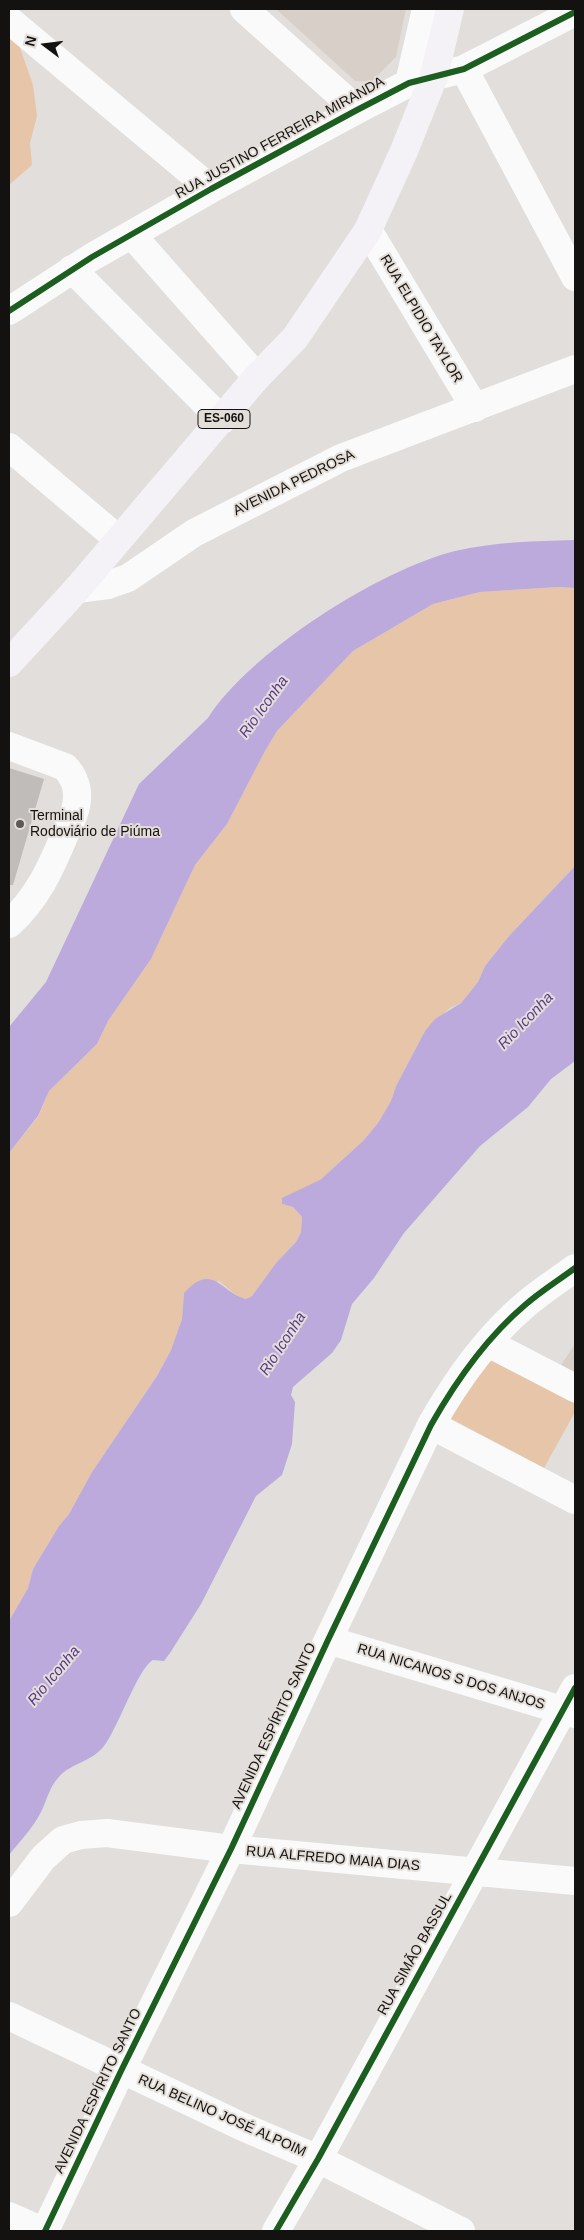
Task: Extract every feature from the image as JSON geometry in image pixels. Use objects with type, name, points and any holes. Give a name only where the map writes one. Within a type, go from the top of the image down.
[{"type":"main road","name":"ES-060","points":[[12,652],[78,589],[118,539],[258,377],[295,338],[368,230],[404,150],[422,79],[450,9]]},
{"type":"street","points":[[244,9],[357,110]]},
{"type":"street","points":[[422,79],[426,9]]},
{"type":"street","name":"RUA JUSTINO FERREIRA MIRANDA","points":[[9,311],[72,269],[210,189],[357,110],[422,79],[464,68],[575,12]]},
{"type":"street","points":[[9,20],[210,189]]},
{"type":"street","points":[[464,68],[575,277]]},
{"type":"street","name":"RUA ELPIDIO TAYLOR","points":[[368,230],[475,408]]},
{"type":"street","points":[[132,235],[258,377]]},
{"type":"street","points":[[72,269],[222,420]]},
{"type":"street","name":"AVENIDA PEDROSA","points":[[78,589],[108,585],[128,578],[194,533],[341,458],[575,368]]},
{"type":"street","points":[[9,447],[118,539]]},
{"type":"street","points":[[9,746],[65,767],[72,773],[78,798],[73,816],[46,878],[30,903],[9,924]]},
{"type":"street","name":"AVENIDA ESPÍRITO SANTO","points":[[44,2231],[231,1849],[431,1425],[449,1394],[488,1342],[525,1305],[575,1268]]},
{"type":"street","points":[[488,1342],[575,1388]]},
{"type":"street","points":[[431,1425],[575,1500]]},
{"type":"street","name":"RUA NICANOS S DOS ANJOS","points":[[328,1640],[571,1704]]},
{"type":"street","name":"RUA SIMÃO BASSUL","points":[[276,2231],[318,2159],[474,1872],[571,1704]]},
{"type":"street","name":"RUA ALFREDO MAIA DIAS","points":[[9,1903],[43,1858],[63,1840],[81,1835],[107,1834],[231,1849],[575,1880]]},
{"type":"street","name":"RUA BELINO JOSÉ ALPOIM","points":[[9,2016],[121,2071],[318,2159],[461,2231]]},
{"type":"street","points":[[9,2216],[44,2231]]},
{"type":"shaded area","points":[[276,9],[406,9],[396,57],[371,82],[355,81]]},
{"type":"shaded area","points":[[9,32],[17,39],[33,85],[37,116],[30,143],[32,165],[9,185]]},
{"type":"shaded area","points":[[558,587],[575,588],[575,866],[509,936],[485,966],[478,982],[461,1003],[450,1008],[425,1031],[396,1086],[391,1101],[378,1123],[363,1141],[320,1180],[282,1204],[293,1207],[302,1217],[301,1232],[296,1242],[276,1263],[252,1296],[246,1299],[238,1297],[219,1281],[184,1293],[182,1319],[171,1350],[157,1376],[92,1472],[69,1514],[59,1526],[33,1569],[28,1588],[9,1621],[9,1153],[38,1117],[49,1091],[97,1044],[108,1021],[151,959],[195,865],[227,824],[277,731],[353,651],[433,604],[480,592]]},
{"type":"shaded area","points":[[575,1344],[575,1373],[561,1365]]},
{"type":"shaded area","points":[[490,1357],[575,1404],[575,1412],[544,1468],[446,1416]]},
{"type":"water","name":"Rio Iconha","points":[[575,540],[575,588],[558,587],[480,592],[433,604],[353,651],[277,731],[227,824],[195,865],[151,959],[108,1021],[97,1044],[49,1091],[38,1116],[9,1153],[9,1027],[46,982],[139,784],[208,718],[228,693],[254,667],[285,641],[355,595],[390,576],[424,561],[455,551],[500,544]]},
{"type":"water","name":"Rio Iconha","points":[[575,866],[575,1061],[551,1079],[528,1107],[480,1146],[404,1233],[374,1278],[352,1304],[341,1340],[332,1353],[293,1387],[291,1395],[295,1402],[292,1444],[282,1475],[256,1496],[201,1604],[164,1661],[153,1660],[147,1665],[104,1746],[93,1756],[69,1769],[58,1778],[50,1790],[38,1818],[9,1855],[9,1621],[28,1588],[33,1569],[59,1526],[69,1514],[92,1472],[157,1376],[171,1350],[182,1319],[184,1293],[194,1284],[210,1279],[237,1296],[246,1299],[252,1296],[276,1263],[296,1242],[301,1232],[302,1217],[293,1207],[282,1204],[282,1198],[320,1180],[363,1141],[378,1123],[391,1101],[396,1086],[425,1031],[435,1019],[461,1003],[478,982],[485,966],[509,936]]},
{"type":"building","name":"Terminal Rodoviário de Piúma","points":[[9,768],[44,779],[13,885],[9,885]]},
{"type":"cycle path","points":[[9,311],[92,257],[211,189],[357,110],[409,83],[464,69],[575,12]]},
{"type":"cycle path","points":[[45,2231],[121,2071],[231,1849],[431,1425],[461,1376],[497,1331],[531,1300],[575,1268]]},
{"type":"cycle path","points":[[276,2231],[318,2159],[575,1688]]},
{"type":"place","name":"Terminal Rodoviário de Piúma","points":[[20,824]]}]
